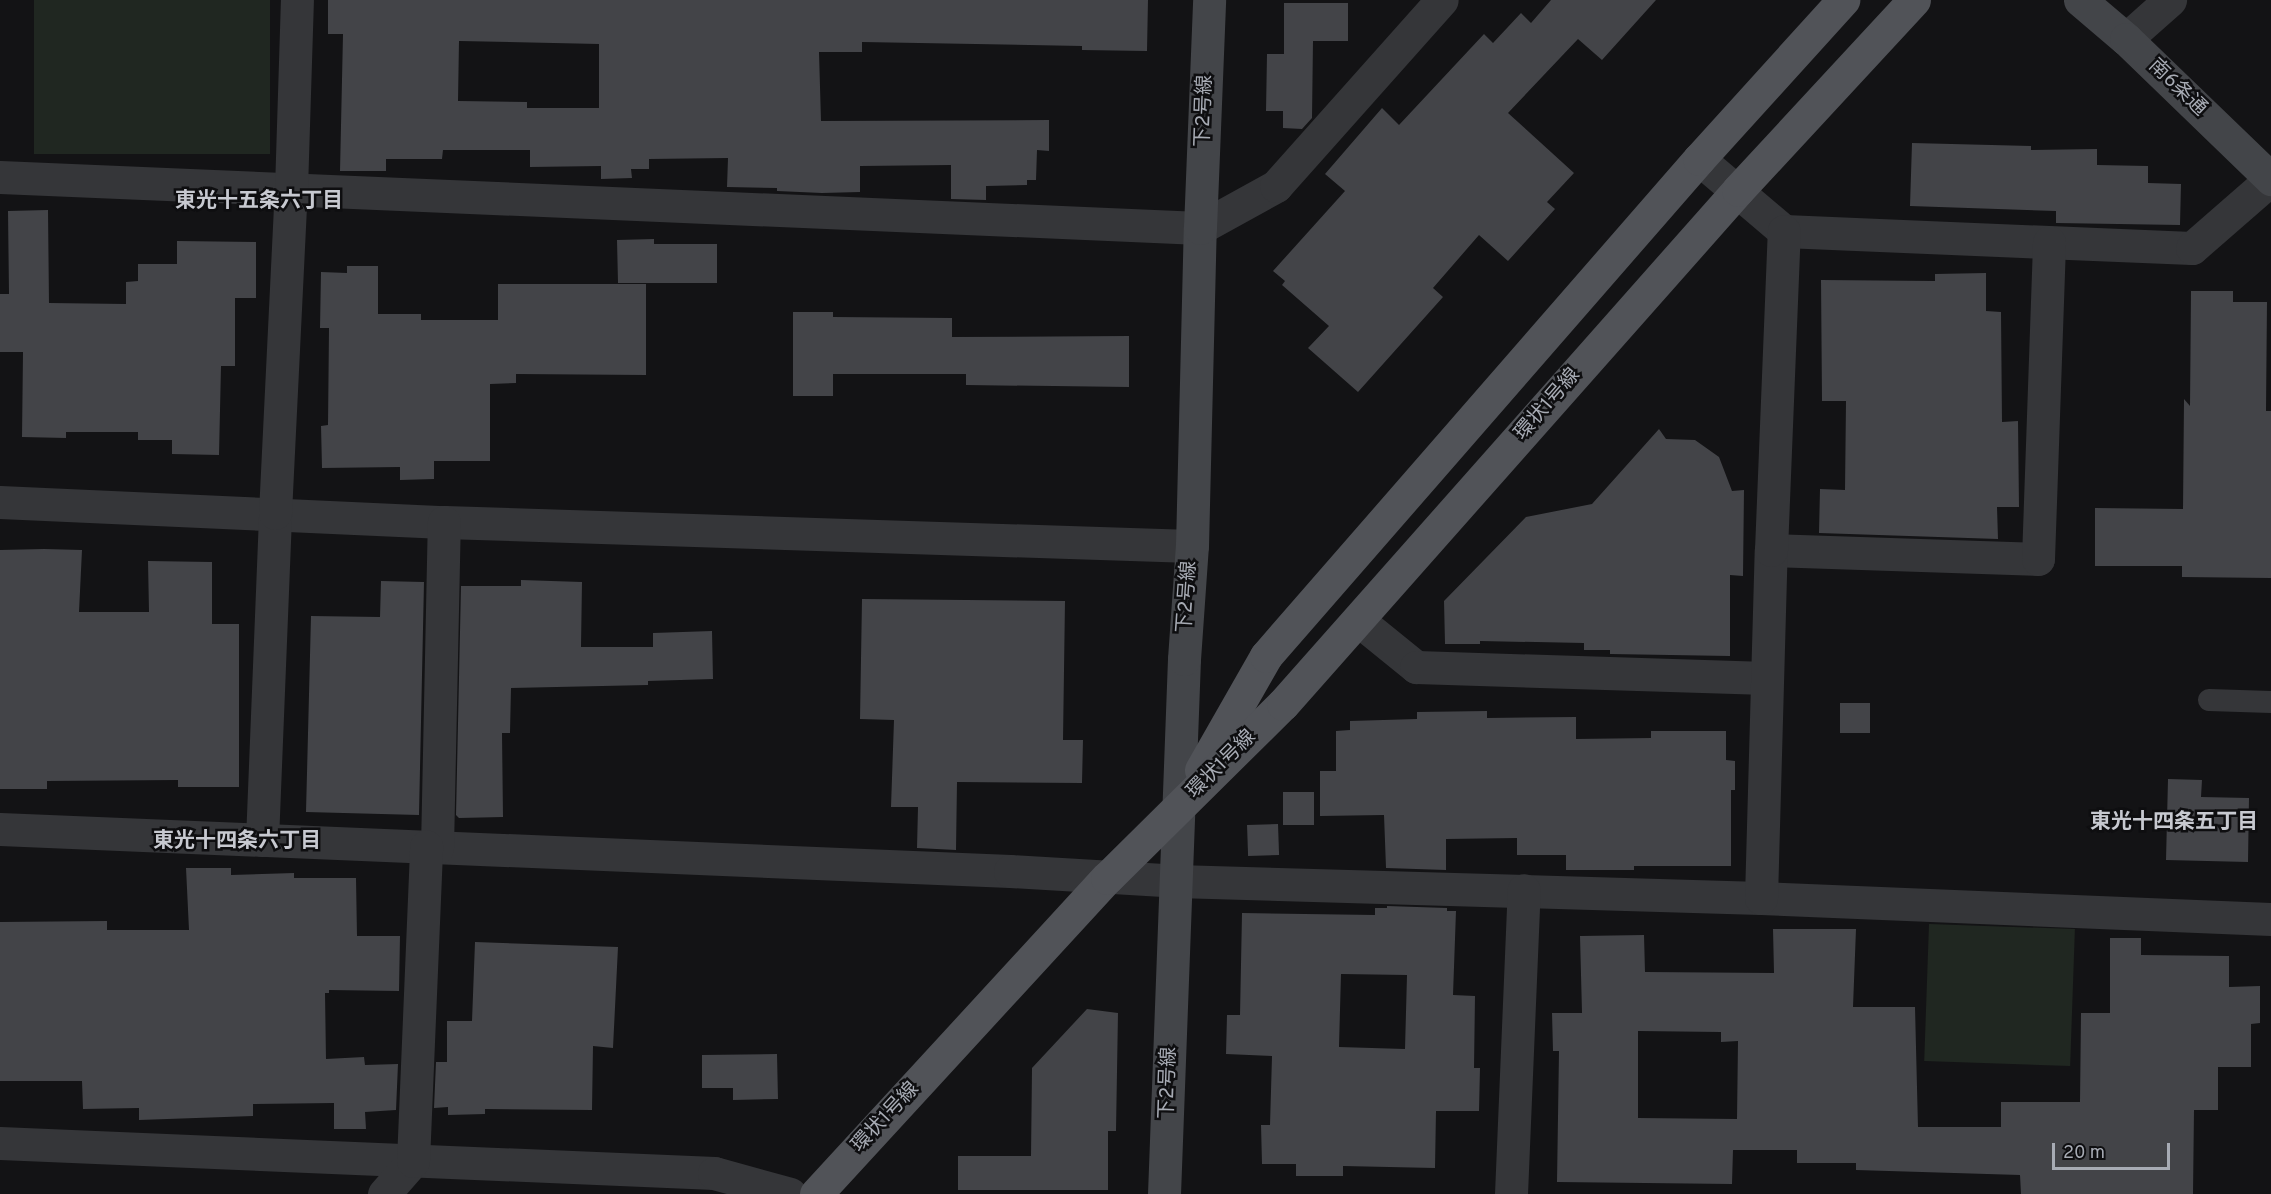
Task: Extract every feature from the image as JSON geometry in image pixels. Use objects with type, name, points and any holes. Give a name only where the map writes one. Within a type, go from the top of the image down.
[{"type":"main road","name":"環状1号線","points":[[1179,808],[1266,656],[1699,159],[1843,0]]},
{"type":"main road","name":"環状1号線","points":[[816,1194],[1107,878],[1283,704],[1738,190],[1914,0]]},
{"type":"street","points":[[262,840],[291,189],[297,0]]},
{"type":"street","name":"下2号線","points":[[1164,1194],[1184,659],[1192,546],[1200,228],[1209,0]]},
{"type":"street","points":[[0,177],[1200,228],[1276,186],[1442,0]]},
{"type":"street","name":"南6条通","points":[[2080,0],[2126,39],[2271,179]]},
{"type":"street","points":[[2126,39],[2170,0]]},
{"type":"street","points":[[1699,159],[1784,231],[2192,248],[2271,179]]},
{"type":"street","points":[[1761,898],[1771,550],[1784,231]]},
{"type":"street","points":[[1771,550],[2038,560],[2049,242]]},
{"type":"street","points":[[0,502],[444,522],[1192,546]]},
{"type":"street","points":[[384,1194],[413,1161],[431,847],[444,522]]},
{"type":"street","points":[[1358,620],[1416,667],[1767,678]]},
{"type":"street","points":[[0,829],[998,870],[1176,881],[1761,898],[2271,919]]},
{"type":"street","points":[[1511,1194],[1524,890]]},
{"type":"street","points":[[0,1143],[714,1173],[790,1194]]},
{"type":"lane","points":[[2208,700],[2271,702]]},
{"type":"shaded area","points":[[34,0],[270,0],[270,154],[34,154]]},
{"type":"shaded area","points":[[1929,924],[2075,929],[2070,1066],[1924,1061]]},
{"type":"building","points":[[328,0],[1148,0],[1147,51],[1082,50],[1082,46],[862,42],[862,52],[819,52],[821,121],[1049,120],[1049,151],[1037,150],[1036,180],[1027,180],[1027,185],[986,186],[986,200],[951,199],[951,165],[860,166],[860,192],[822,193],[777,191],[777,188],[727,187],[728,158],[649,159],[649,169],[631,169],[632,178],[601,179],[601,166],[530,167],[530,150],[443,150],[442,159],[386,159],[386,171],[340,171],[343,34],[328,34]],"holes":[[[459,41],[599,44],[599,108],[527,108],[527,102],[458,101]]]},
{"type":"building","points":[[1551,0],[1656,0],[1602,60],[1578,39],[1508,113],[1574,173],[1547,202],[1555,209],[1508,261],[1479,235],[1433,288],[1443,297],[1358,392],[1308,348],[1329,326],[1282,285],[1285,281],[1273,271],[1345,191],[1325,174],[1382,108],[1399,125],[1484,34],[1493,43],[1521,13],[1531,23]]},
{"type":"building","points":[[1284,3],[1348,3],[1348,41],[1313,41],[1312,118],[1302,129],[1283,128],[1283,111],[1266,111],[1267,54],[1284,54]]},
{"type":"building","points":[[1912,143],[2031,146],[2031,150],[2097,149],[2097,165],[2148,166],[2148,183],[2181,184],[2180,225],[2056,223],[2056,211],[1910,206]]},
{"type":"building","points":[[48,210],[49,303],[126,304],[126,282],[138,281],[138,264],[177,264],[177,241],[256,242],[256,298],[235,298],[235,366],[221,366],[219,455],[172,454],[172,440],[138,440],[138,432],[66,432],[66,438],[22,437],[23,352],[0,352],[0,294],[9,294],[8,211]]},
{"type":"building","points":[[654,239],[654,244],[717,244],[717,283],[618,283],[617,240]]},
{"type":"building","points":[[347,266],[378,266],[378,314],[421,314],[421,320],[498,320],[498,284],[646,284],[646,375],[516,374],[516,383],[490,384],[490,461],[434,461],[434,479],[400,480],[400,467],[322,468],[321,426],[328,425],[329,328],[320,328],[321,272],[347,273]]},
{"type":"building","points":[[1986,273],[1986,311],[2001,312],[2002,422],[2018,421],[2019,507],[1997,507],[1998,539],[1819,533],[1820,489],[1845,490],[1846,401],[1822,401],[1821,280],[1935,281],[1935,274]]},
{"type":"building","points":[[2191,291],[2233,291],[2233,302],[2267,302],[2266,411],[2271,411],[2271,578],[2182,577],[2182,566],[2095,566],[2095,508],[2183,509],[2184,399],[2190,406]]},
{"type":"building","points":[[793,312],[833,312],[833,317],[952,318],[952,337],[1129,336],[1129,387],[966,385],[966,374],[833,374],[833,396],[793,396]]},
{"type":"building","points":[[1659,429],[1666,439],[1695,440],[1719,457],[1732,491],[1744,490],[1743,576],[1730,575],[1730,656],[1610,654],[1610,650],[1584,650],[1584,643],[1480,641],[1480,644],[1445,644],[1444,601],[1526,517],[1592,504]]},
{"type":"building","points":[[0,550],[82,550],[79,612],[149,612],[148,561],[212,562],[212,624],[239,624],[239,787],[178,787],[178,780],[47,781],[47,789],[0,789]]},
{"type":"building","points":[[521,580],[582,582],[581,647],[653,647],[653,633],[712,631],[713,679],[648,681],[648,685],[511,688],[510,733],[502,733],[503,817],[459,818],[456,815],[461,586],[521,586]]},
{"type":"building","points":[[381,581],[424,582],[419,815],[306,812],[311,616],[380,617]]},
{"type":"building","points":[[862,599],[1065,601],[1063,740],[1083,740],[1082,783],[957,782],[956,850],[917,848],[918,807],[891,807],[894,720],[860,719]]},
{"type":"building","points":[[1840,703],[1870,703],[1870,733],[1840,733]]},
{"type":"building","points":[[1487,711],[1487,718],[1576,717],[1576,739],[1651,738],[1651,731],[1726,731],[1726,760],[1735,761],[1735,790],[1731,790],[1731,866],[1634,866],[1634,870],[1566,870],[1566,855],[1517,855],[1517,838],[1446,839],[1446,870],[1386,868],[1384,815],[1320,816],[1320,771],[1336,771],[1336,731],[1350,730],[1350,721],[1417,719],[1417,712]]},
{"type":"building","points":[[2168,779],[2202,780],[2201,797],[2249,798],[2248,862],[2166,860]]},
{"type":"building","points":[[1283,792],[1314,792],[1314,825],[1283,825]]},
{"type":"building","points":[[1278,824],[1279,855],[1248,856],[1247,825]]},
{"type":"building","points":[[186,868],[231,868],[231,875],[294,873],[294,878],[356,878],[357,936],[400,936],[399,991],[329,990],[329,993],[325,993],[326,1059],[364,1057],[365,1065],[398,1064],[396,1110],[365,1112],[366,1129],[334,1129],[334,1103],[253,1104],[253,1116],[139,1120],[139,1108],[83,1109],[82,1081],[0,1081],[0,922],[107,921],[107,930],[189,930]]},
{"type":"building","points":[[1387,906],[1447,908],[1447,911],[1456,911],[1453,995],[1475,996],[1474,1068],[1480,1068],[1479,1111],[1436,1111],[1435,1168],[1343,1166],[1343,1176],[1296,1176],[1296,1164],[1262,1164],[1261,1125],[1270,1125],[1272,1056],[1226,1054],[1227,1015],[1240,1015],[1242,913],[1375,915],[1375,908],[1387,908]],"holes":[[[1341,974],[1407,975],[1405,1049],[1339,1047]]]},
{"type":"building","points":[[1773,929],[1856,929],[1853,1007],[1915,1007],[1918,1127],[2001,1127],[2001,1102],[2080,1102],[2081,1013],[2110,1013],[2110,938],[2141,938],[2141,955],[2229,956],[2229,987],[2260,986],[2260,1023],[2251,1024],[2251,1067],[2218,1067],[2218,1110],[2194,1110],[2193,1194],[2021,1194],[2020,1175],[1856,1170],[1856,1163],[1797,1163],[1797,1150],[1733,1150],[1732,1184],[1557,1182],[1559,1051],[1553,1051],[1552,1013],[1582,1013],[1580,936],[1644,935],[1645,972],[1774,973]],"holes":[[[1638,1031],[1721,1032],[1721,1042],[1738,1041],[1737,1119],[1638,1118]]]},
{"type":"building","points":[[475,942],[618,947],[613,1048],[593,1046],[592,1110],[485,1109],[485,1114],[448,1115],[448,1107],[434,1108],[436,1062],[447,1062],[447,1021],[472,1021]]},
{"type":"building","points":[[1087,1009],[1118,1013],[1116,1131],[1108,1131],[1108,1190],[958,1190],[958,1156],[1031,1156],[1032,1068]]},
{"type":"building","points":[[777,1054],[778,1099],[733,1100],[733,1088],[702,1088],[702,1055]]},
{"type":"district","name":"東光十五条六丁目","points":[[259,202]]},
{"type":"district","name":"東光十四条五丁目","points":[[2174,823]]},
{"type":"district","name":"東光十四条六丁目","points":[[237,842]]}]
